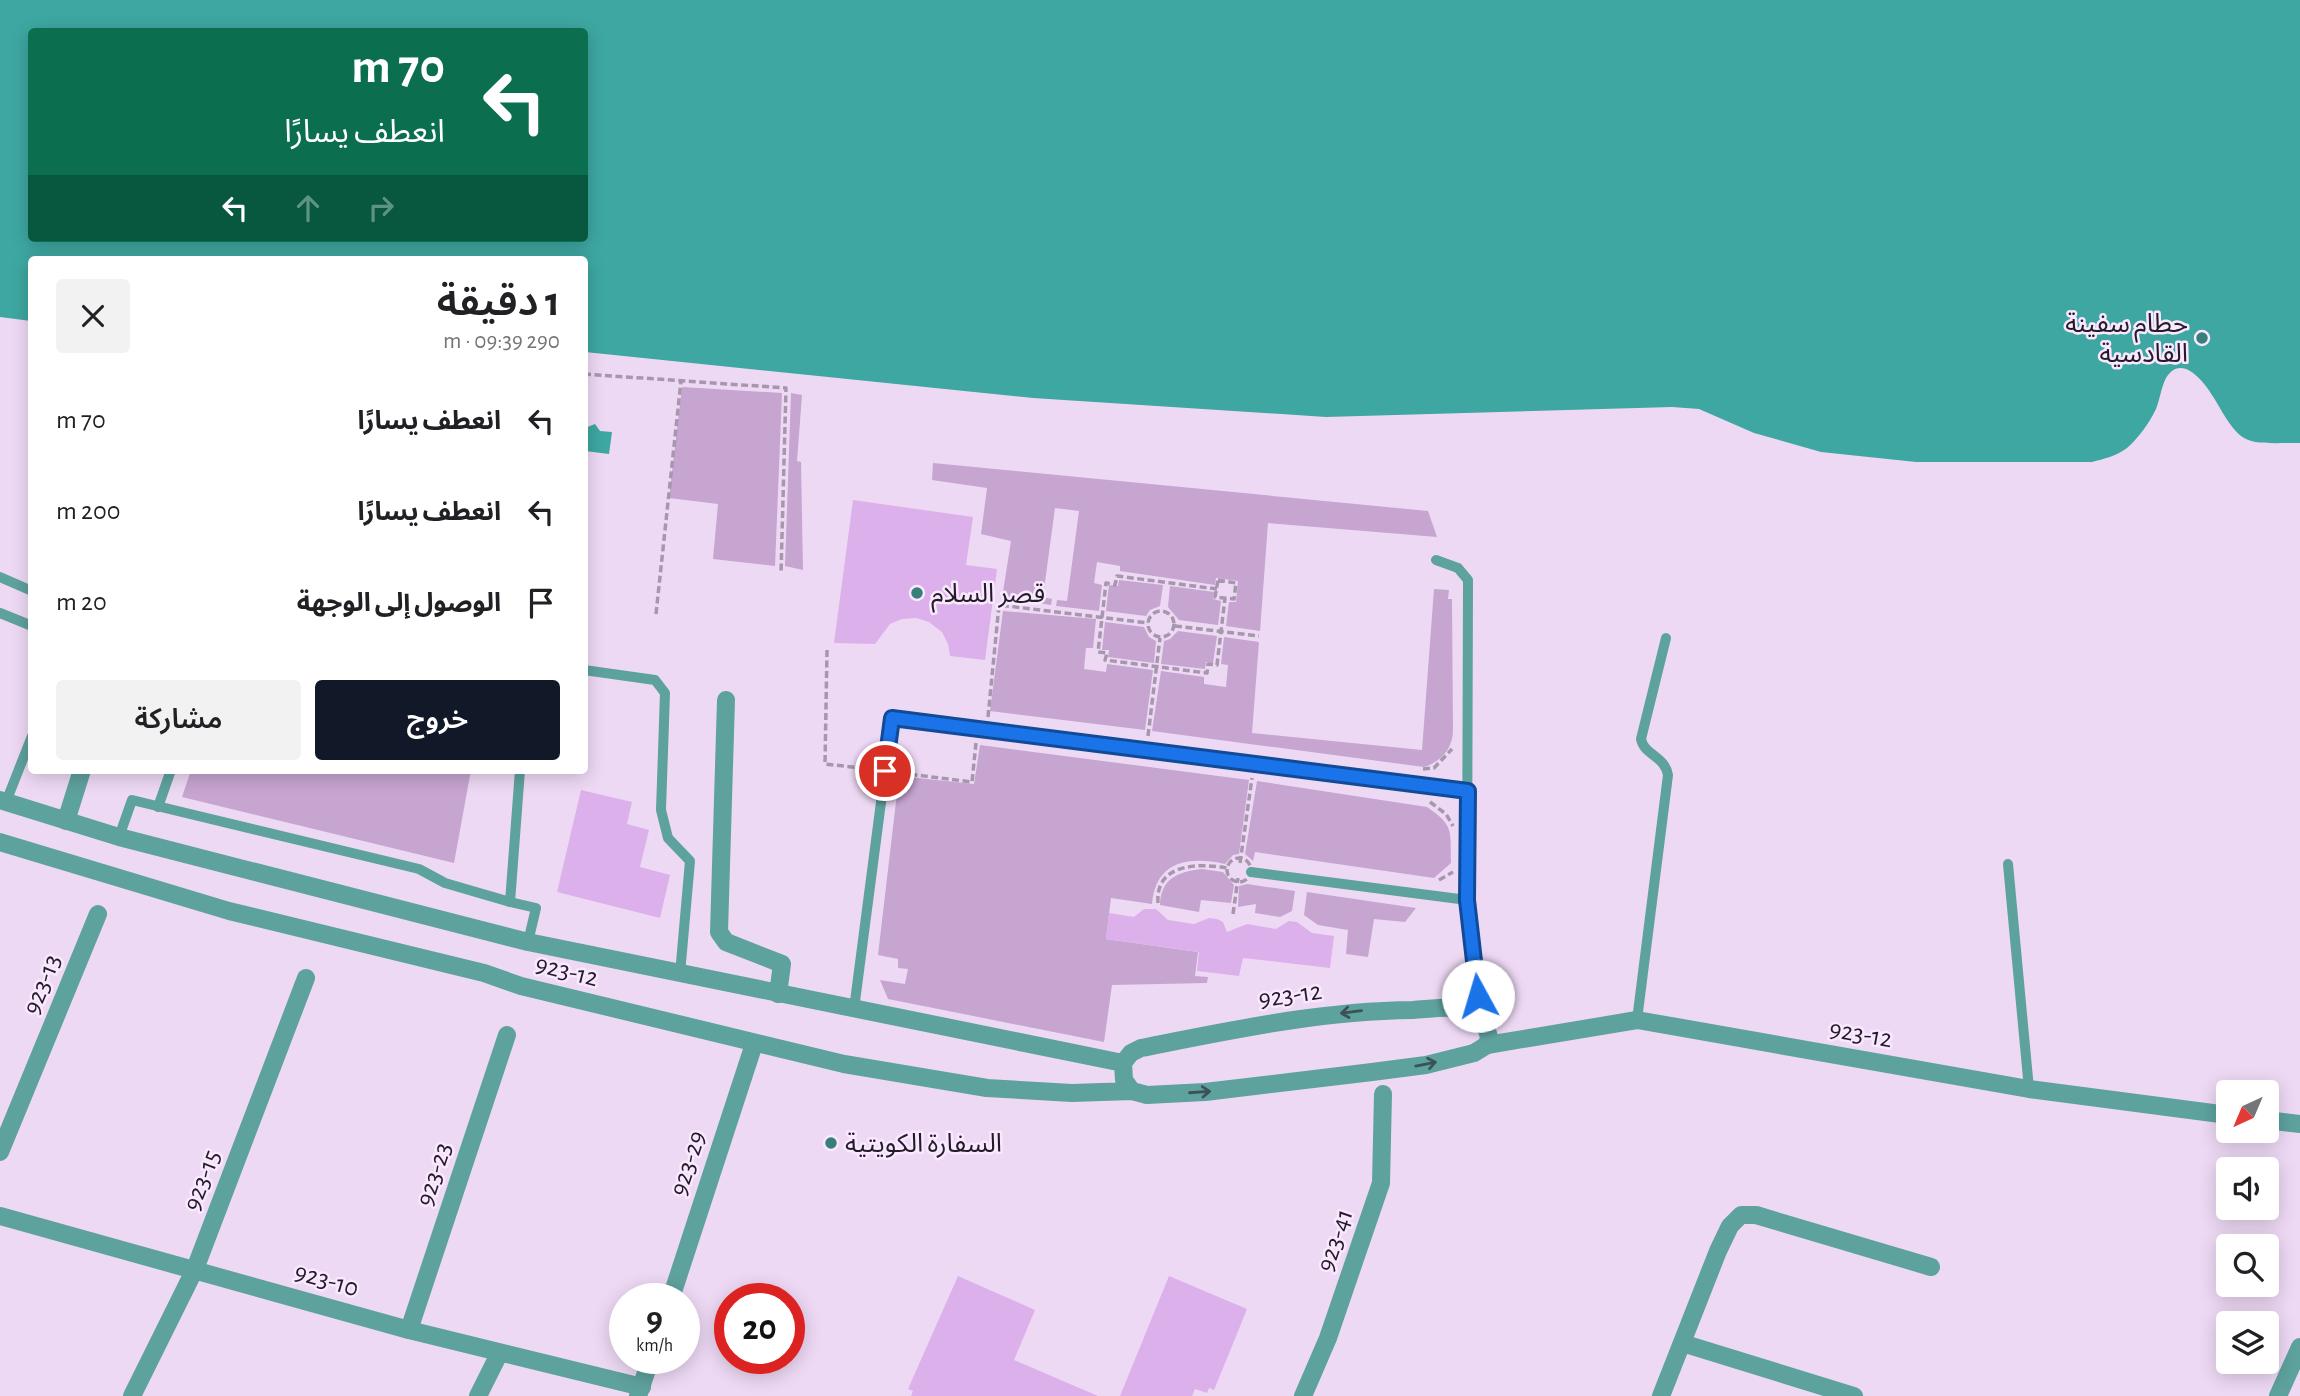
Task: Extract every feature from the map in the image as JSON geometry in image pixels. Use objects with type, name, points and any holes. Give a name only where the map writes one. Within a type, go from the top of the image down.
[{"type":"street","points":[[726,700],[719,932],[726,942],[782,964],[778,994]]},
{"type":"street","points":[[66,821],[81,774]]},
{"type":"street","name":"923-12","points":[[3,801],[118,837],[528,942],[1123,1063],[1131,1053],[1141,1048],[1277,1021],[1364,1010],[1456,1009],[1474,1012]]},
{"type":"street","name":"923-12","points":[[0,842],[229,911],[484,973],[533,989],[844,1064],[987,1088],[1072,1093],[1132,1091],[1147,1095],[1205,1092],[1426,1065],[1474,1053],[1487,1045],[1637,1020],[2029,1089],[2216,1113]]},
{"type":"street","name":"923-13","points":[[0,1152],[98,914]]},
{"type":"street","name":"923-15","points":[[132,1396],[195,1269],[306,978]]},
{"type":"street","points":[[1474,1012],[1482,1018],[1487,1027],[1487,1045]]},
{"type":"street","name":"923-23","points":[[409,1330],[507,1035]]},
{"type":"street","name":"923-29","points":[[676,1283],[754,1044]]},
{"type":"street","points":[[1123,1063],[1124,1080],[1132,1091]]},
{"type":"street","name":"923-41","points":[[1303,1396],[1328,1338],[1381,1183],[1382,1094]]},
{"type":"street","points":[[2279,1119],[2297,1118]]},
{"type":"street","points":[[1661,1396],[1718,1251],[1730,1226],[1741,1215],[1756,1215],[1931,1267]]},
{"type":"street","name":"923-10","points":[[0,1216],[640,1391]]},
{"type":"street","points":[[1682,1343],[1854,1396]]},
{"type":"street","points":[[2278,1396],[2300,1348]]},
{"type":"street","points":[[478,1396],[499,1353]]},
{"type":"street","points":[[640,1391],[646,1374]]},
{"type":"lane","points":[[1436,560],[1458,568],[1468,580],[1467,900],[1478,996],[1474,1012]]},
{"type":"lane","points":[[0,577],[28,589]]},
{"type":"lane","points":[[0,613],[28,624]]},
{"type":"lane","points":[[1637,1020],[1668,775],[1663,761],[1646,749],[1641,739],[1666,638]]},
{"type":"lane","points":[[588,671],[655,680],[666,693],[661,810],[668,838],[690,861],[680,974]]},
{"type":"lane","points":[[854,1009],[892,718],[1468,791]]},
{"type":"lane","points":[[3,801],[28,745]]},
{"type":"lane","points":[[158,807],[169,774]]},
{"type":"lane","points":[[510,902],[520,774]]},
{"type":"lane","points":[[118,837],[132,800],[419,870],[445,883],[536,908],[528,942]]},
{"type":"lane","points":[[2008,864],[2029,1089]]},
{"type":"lane","points":[[1251,872],[1467,900]]},
{"type":"path","points":[[588,374],[786,388],[781,573]]},
{"type":"path","points":[[656,614],[681,381]]},
{"type":"path","points":[[1217,589],[1117,576],[1115,585],[1106,583],[1098,652],[1107,653],[1105,660],[1207,673],[1208,664],[1217,665],[1225,598]]},
{"type":"path","points":[[1217,580],[1236,583],[1234,599],[1225,598],[1215,597],[1217,580]]},
{"type":"path","points":[[1001,719],[988,718],[999,605],[1148,623]]},
{"type":"path","points":[[1163,611],[1172,616],[1175,626],[1170,635],[1160,638],[1151,633],[1148,623],[1153,614],[1163,611]]},
{"type":"path","points":[[1175,626],[1259,636]]},
{"type":"path","points":[[1135,735],[1148,737],[1160,638]]},
{"type":"path","points":[[827,650],[825,764],[871,769]]},
{"type":"path","points":[[896,772],[972,782],[976,742]]},
{"type":"path","points":[[1416,769],[1434,768],[1452,750],[1454,743]]},
{"type":"path","points":[[1233,914],[1252,778],[1265,779]]},
{"type":"path","points":[[1423,800],[1435,804],[1446,814],[1453,827],[1454,836]]},
{"type":"path","points":[[1157,903],[1157,894],[1168,874],[1186,866],[1204,864],[1227,868]]},
{"type":"path","points":[[1433,881],[1453,873],[1454,864]]},
{"type":"shaded area","points":[[0,0],[2300,0],[2300,443],[2267,443],[2246,439],[2232,426],[2199,378],[2186,369],[2179,368],[2166,378],[2156,409],[2139,436],[2127,448],[2110,457],[2092,462],[1916,462],[1821,452],[1754,433],[1699,409],[1672,407],[1326,417],[1033,398],[588,352],[588,256],[28,256],[28,321],[0,317]]},
{"type":"shaded area","points":[[682,387],[782,393],[775,566],[713,559],[718,504],[669,498]]},
{"type":"shaded area","points":[[791,393],[802,395],[797,461],[801,462],[803,570],[785,566]]},
{"type":"shaded area","points":[[595,424],[600,431],[612,432],[609,454],[588,451],[588,427]]},
{"type":"shaded area","points":[[933,463],[1428,511],[1437,537],[1268,523],[1260,631],[1226,626],[1229,602],[1236,602],[1238,581],[1216,578],[1215,585],[1120,571],[1120,566],[1097,562],[1094,583],[1102,585],[1099,611],[1056,606],[1057,600],[1067,601],[1079,511],[1055,508],[1043,597],[1052,599],[1051,605],[1002,598],[1011,541],[981,534],[987,488],[932,480]]},
{"type":"shaded area","points":[[1119,580],[1163,585],[1160,606],[1150,610],[1146,616],[1106,611],[1109,585],[1118,586]]},
{"type":"shaded area","points":[[1170,586],[1214,592],[1213,599],[1221,601],[1218,625],[1179,620],[1168,607]]},
{"type":"shaded area","points":[[1434,589],[1449,590],[1448,599],[1452,599],[1453,730],[1449,748],[1430,764],[1424,767],[1152,731],[1161,671],[1204,677],[1204,684],[1226,687],[1228,665],[1221,664],[1224,637],[1259,642],[1252,733],[1422,750]]},
{"type":"shaded area","points":[[1003,611],[1096,619],[1093,648],[1086,648],[1084,669],[1106,672],[1107,664],[1153,670],[1145,730],[990,711]]},
{"type":"shaded area","points":[[1105,622],[1144,627],[1149,637],[1156,641],[1154,663],[1108,657],[1109,650],[1102,650]]},
{"type":"shaded area","points":[[1178,631],[1217,636],[1213,663],[1206,662],[1205,669],[1161,664],[1164,641]]},
{"type":"shaded area","points":[[980,745],[1249,780],[1239,854],[1233,855],[1225,864],[1187,862],[1167,870],[1160,878],[1152,904],[1111,898],[1106,939],[1198,952],[1195,976],[1208,977],[1207,983],[1112,985],[1104,1042],[888,999],[880,980],[905,984],[908,969],[898,968],[898,959],[878,955],[899,776],[974,784]]},
{"type":"shaded area","points":[[190,774],[470,774],[454,863],[182,797]]},
{"type":"shaded area","points":[[1257,781],[1427,807],[1447,825],[1451,863],[1434,878],[1255,852],[1253,861],[1245,854]]},
{"type":"shaded area","points":[[1202,869],[1223,872],[1234,885],[1231,903],[1201,900],[1199,912],[1160,905],[1164,888],[1172,878]]},
{"type":"shaded area","points":[[1247,884],[1295,891],[1292,911],[1280,917],[1255,913],[1256,904],[1238,907],[1239,886]]},
{"type":"shaded area","points":[[1307,892],[1416,908],[1405,922],[1374,919],[1368,957],[1346,954],[1348,930],[1318,925],[1304,915]]},
{"type":"building","name":"قصر السلام","points":[[853,500],[973,517],[966,565],[997,569],[985,660],[950,656],[942,632],[929,622],[916,618],[902,619],[890,624],[875,644],[834,643]]},
{"type":"building","points":[[581,790],[632,802],[627,824],[649,830],[640,867],[670,875],[660,918],[557,892]]},
{"type":"building","points":[[1144,909],[1156,909],[1168,920],[1194,924],[1209,918],[1217,919],[1223,922],[1227,932],[1247,924],[1276,929],[1289,921],[1297,922],[1312,933],[1334,936],[1330,968],[1243,958],[1239,976],[1197,971],[1199,952],[1106,939],[1109,913],[1134,917]]},
{"type":"building","points":[[958,1276],[1035,1310],[1014,1360],[1098,1396],[911,1396],[913,1391],[908,1389]]},
{"type":"building","points":[[1169,1276],[1247,1309],[1230,1351],[1214,1390],[1209,1388],[1207,1393],[1195,1389],[1192,1396],[1120,1396]]},
{"type":"place","name":"حطام سفينة القادسية","points":[[2202,338]]},
{"type":"place","name":"قصر السلام","points":[[917,593]]},
{"type":"place","name":"السفارة الكويتية","points":[[831,1143]]},
{"type":"route","points":[[885,771],[892,718],[1468,791],[1467,900],[1478,996]]}]
